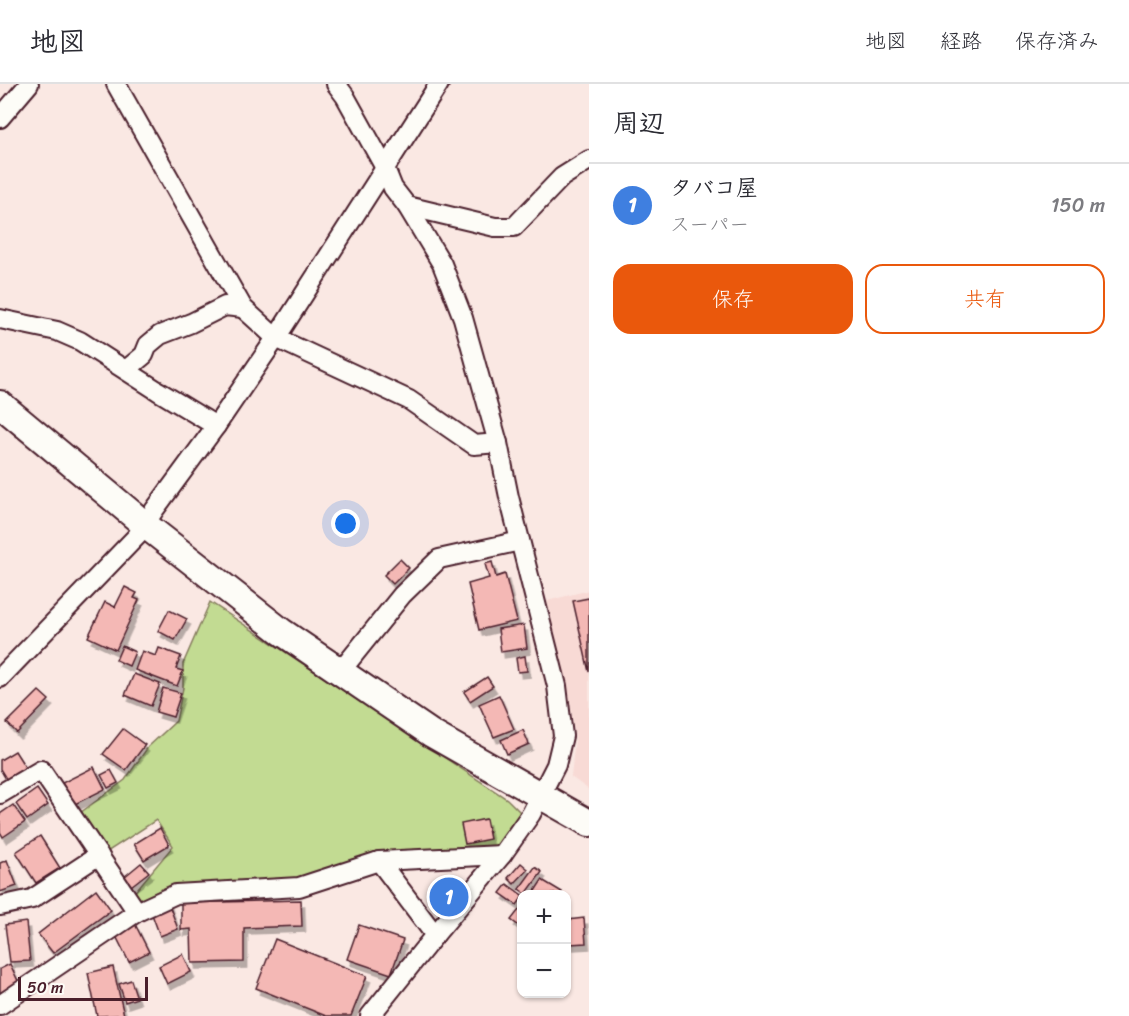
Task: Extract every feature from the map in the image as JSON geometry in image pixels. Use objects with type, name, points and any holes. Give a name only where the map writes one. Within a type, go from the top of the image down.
[{"type":"street","points":[[116,84],[243,308],[276,338],[409,400],[474,445],[498,443]]},
{"type":"street","points":[[336,84],[385,168],[393,188],[407,206],[442,264],[463,318],[498,443],[509,497],[557,686],[563,736],[556,765],[531,814],[502,855],[370,1016]]},
{"type":"street","points":[[0,678],[137,536],[276,338],[439,84]]},
{"type":"street","points":[[0,118],[22,86]]},
{"type":"street","points":[[407,206],[495,228],[514,227],[562,177],[589,160]]},
{"type":"street","points":[[126,370],[144,355],[148,345],[160,335],[225,306],[243,308]]},
{"type":"street","points":[[0,319],[57,331],[80,341],[216,426]]},
{"type":"street","points":[[0,404],[144,524],[282,632],[432,734],[589,824]]},
{"type":"street","points":[[340,672],[402,595],[439,559],[520,541]]},
{"type":"street","points":[[0,794],[41,770],[137,912]]},
{"type":"street","points":[[0,906],[32,898],[99,855]]},
{"type":"street","points":[[0,1005],[137,912],[176,894],[299,887],[378,861],[502,855]]},
{"type":"street","points":[[378,861],[435,935]]},
{"type":"shaded area","points":[[589,590],[589,790],[571,777],[575,738],[569,694],[547,601]]},
{"type":"green space","points":[[210,602],[507,799],[523,815],[502,855],[389,853],[293,888],[141,902],[128,900],[173,846],[156,820],[107,852],[80,813],[125,780],[148,747],[176,721],[183,688],[183,664]]},
{"type":"building","points":[[400,559],[409,568],[393,584],[384,575]]},
{"type":"building","points":[[492,562],[496,577],[505,574],[517,621],[479,630],[468,584],[489,578],[485,564]]},
{"type":"building","points":[[125,587],[137,593],[134,598],[139,600],[116,650],[88,637],[105,602],[115,607]]},
{"type":"building","points":[[589,598],[589,672],[573,601]]},
{"type":"building","points":[[169,610],[187,619],[175,640],[158,631]]},
{"type":"building","points":[[524,625],[527,648],[501,652],[498,629]]},
{"type":"building","points":[[122,646],[135,652],[129,666],[116,660]]},
{"type":"building","points":[[159,648],[181,656],[176,669],[183,671],[177,686],[135,670],[142,651],[156,656]]},
{"type":"building","points":[[525,656],[527,671],[518,672],[516,658]]},
{"type":"building","points":[[134,674],[160,684],[151,706],[125,695]]},
{"type":"building","points":[[487,677],[493,686],[470,701],[464,692]]},
{"type":"building","points":[[163,688],[181,693],[173,717],[156,712]]},
{"type":"building","points":[[39,691],[49,700],[17,733],[7,723]]},
{"type":"building","points":[[499,695],[514,729],[494,737],[479,704]]},
{"type":"building","points":[[123,729],[145,745],[126,770],[103,754]]},
{"type":"building","points":[[523,730],[529,744],[507,754],[501,740]]},
{"type":"building","points":[[15,751],[27,770],[8,782],[0,769],[0,760]]},
{"type":"building","points":[[94,767],[105,789],[73,805],[62,783]]},
{"type":"building","points":[[111,770],[118,783],[108,788],[101,775]]},
{"type":"building","points":[[37,789],[48,805],[27,820],[16,804]]},
{"type":"building","points":[[13,805],[25,822],[3,837],[0,832],[0,814]]},
{"type":"building","points":[[486,819],[490,839],[465,844],[461,824]]},
{"type":"building","points":[[160,828],[169,845],[144,860],[134,844]]},
{"type":"building","points":[[40,836],[60,868],[36,883],[16,852]]},
{"type":"building","points":[[7,860],[17,886],[0,892],[0,863]]},
{"type":"building","points":[[141,863],[149,872],[131,886],[124,877]]},
{"type":"building","points":[[521,863],[528,869],[514,884],[508,878]]},
{"type":"building","points":[[535,867],[542,872],[529,890],[519,889]]},
{"type":"building","points":[[542,880],[559,890],[536,890]]},
{"type":"building","points":[[507,884],[517,891],[517,905],[500,893]]},
{"type":"building","points":[[96,889],[111,910],[53,953],[38,934]]},
{"type":"building","points":[[301,900],[302,926],[244,928],[244,962],[192,963],[191,929],[181,930],[181,903]]},
{"type":"building","points":[[168,902],[178,929],[160,936],[150,909]]},
{"type":"building","points":[[517,912],[517,924],[511,920]]},
{"type":"building","points":[[584,918],[586,943],[571,944],[571,920]]},
{"type":"building","points":[[26,922],[30,961],[10,962],[5,925]]},
{"type":"building","points":[[135,924],[149,952],[129,962],[115,934]]},
{"type":"building","points":[[359,925],[403,940],[391,974],[347,959]]},
{"type":"building","points":[[275,939],[367,976],[351,1016],[326,1016],[256,988]]},
{"type":"building","points":[[183,954],[191,972],[167,984],[159,966]]},
{"type":"building","points":[[10,964],[19,983],[0,993],[0,969]]},
{"type":"building","points":[[113,967],[124,1015],[97,1016],[88,973]]},
{"type":"building","points":[[131,980],[137,998],[125,1002],[119,984]]},
{"type":"place","name":"タバコ屋","points":[[449,897]]}]
